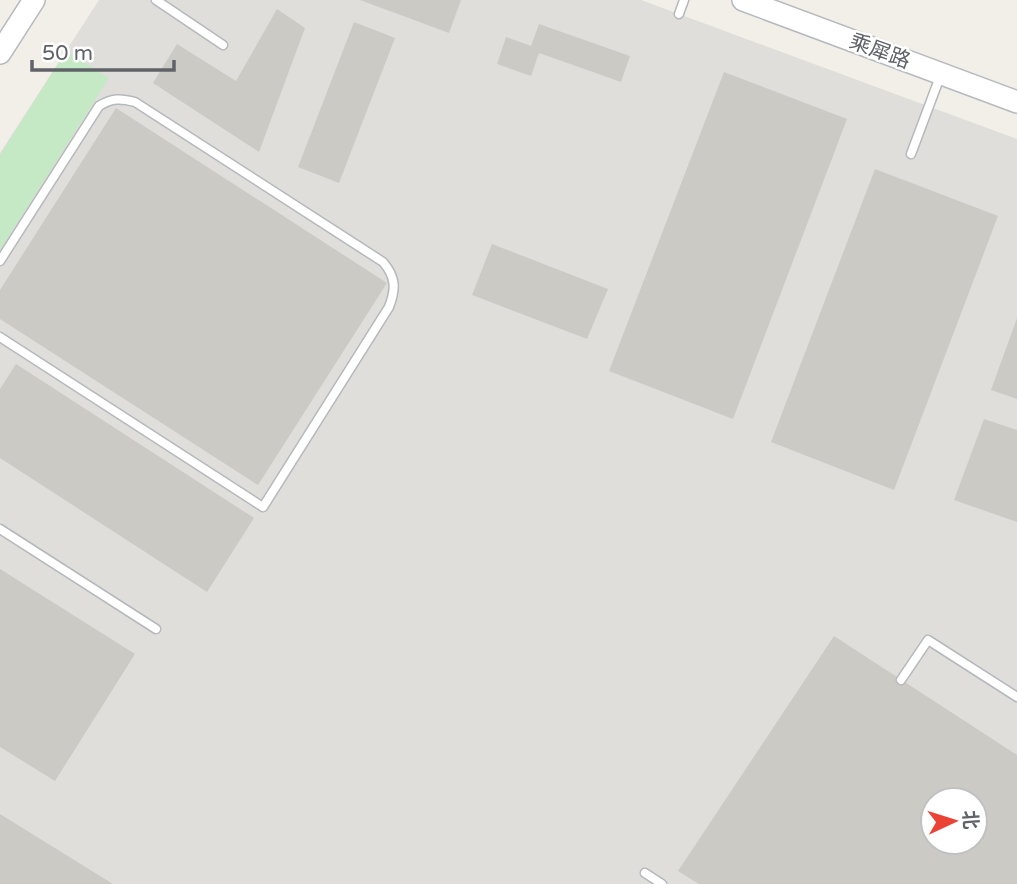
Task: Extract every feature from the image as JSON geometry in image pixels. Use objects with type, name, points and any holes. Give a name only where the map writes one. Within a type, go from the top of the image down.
[{"type":"main road","points":[[0,53],[34,0]]},
{"type":"main road","name":"乘犀路","points":[[743,0],[1017,102]]},
{"type":"lane","points":[[156,0],[223,45]]},
{"type":"lane","points":[[679,14],[684,0]]},
{"type":"lane","points":[[911,154],[941,74]]},
{"type":"lane","points":[[0,261],[99,106],[115,99],[123,99],[135,102],[383,262],[390,270],[394,294],[389,307],[263,506],[0,337]]},
{"type":"lane","points":[[0,529],[156,629]]},
{"type":"lane","points":[[901,680],[928,640],[1017,696]]},
{"type":"lane","points":[[645,873],[662,884]]},
{"type":"shaded area","points":[[99,0],[641,0],[1017,139],[1017,884],[0,884],[0,153]]},
{"type":"green space","points":[[66,51],[109,78],[0,250],[0,155]]},
{"type":"building","points":[[360,0],[461,0],[449,33]]},
{"type":"building","points":[[277,9],[305,28],[259,152],[153,83],[177,44],[236,81]]},
{"type":"building","points":[[354,22],[395,38],[339,183],[298,167]]},
{"type":"building","points":[[539,24],[630,56],[621,82],[539,53],[531,76],[497,64],[506,37],[531,46]]},
{"type":"building","points":[[724,72],[847,119],[733,419],[609,371]]},
{"type":"building","points":[[116,108],[387,283],[258,485],[0,319],[0,290]]},
{"type":"building","points":[[875,169],[998,216],[894,490],[771,442]]},
{"type":"building","points":[[492,244],[608,289],[587,339],[472,295]]},
{"type":"building","points":[[1017,318],[1017,399],[991,390]]},
{"type":"building","points":[[16,364],[254,518],[207,592],[0,458],[0,389]]},
{"type":"building","points":[[984,419],[1017,430],[1017,522],[954,500]]},
{"type":"building","points":[[0,569],[135,654],[55,781],[0,747]]},
{"type":"building","points":[[834,636],[1017,755],[1017,884],[699,884],[678,871]]},
{"type":"building","points":[[0,814],[113,884],[0,884]]}]
